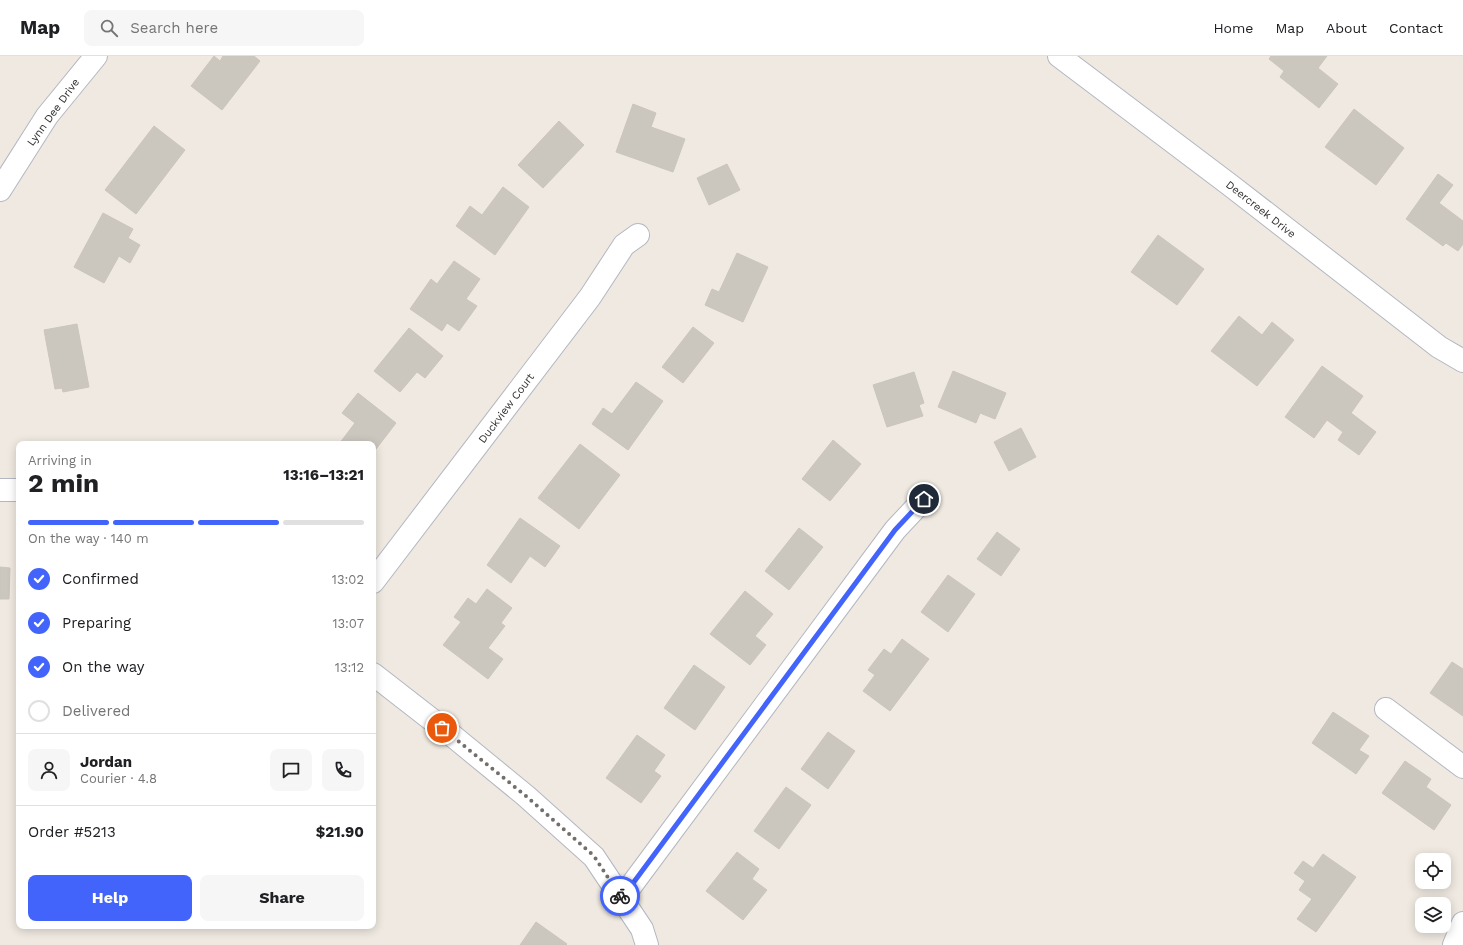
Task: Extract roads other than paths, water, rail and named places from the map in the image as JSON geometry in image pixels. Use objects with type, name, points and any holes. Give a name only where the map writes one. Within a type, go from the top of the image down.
[{"type":"street","name":"Lynn Dee Drive","points":[[0,190],[47,116],[96,56]]},
{"type":"street","name":"Deercreek Drive","points":[[1059,56],[1230,185],[1439,347],[1463,361]]},
{"type":"street","name":"Duckview Court","points":[[376,578],[590,297],[624,245],[638,235]]},
{"type":"street","points":[[0,490],[16,490]]},
{"type":"street","points":[[622,898],[895,530],[924,499]]},
{"type":"street","points":[[376,676],[454,736],[526,796],[594,856],[642,929],[647,945]]},
{"type":"street","points":[[1386,709],[1463,767]]},
{"type":"street","points":[[1454,945],[1463,923]]}]
